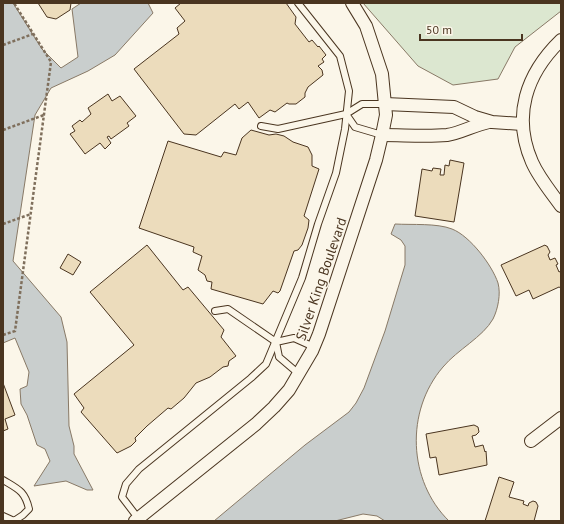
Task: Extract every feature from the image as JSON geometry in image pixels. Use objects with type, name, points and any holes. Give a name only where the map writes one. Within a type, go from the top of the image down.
[{"type":"street","name":"Silver King Boulevard","points":[[136,520],[256,424],[284,396],[299,374],[314,347],[374,168],[386,115],[380,67],[366,26],[352,3]]},
{"type":"street","points":[[561,40],[542,61],[533,76],[524,105],[522,124],[532,162],[539,176],[561,206]]},
{"type":"street","points":[[385,104],[454,107],[475,118],[492,122],[522,124]]},
{"type":"street","points":[[382,135],[448,134],[480,124],[492,122]]},
{"type":"street","points":[[531,441],[561,418]]},
{"type":"lane","points":[[136,520],[122,496],[126,484],[139,469],[251,378],[266,364],[302,278],[318,224],[336,173],[349,91],[340,56],[298,3]]},
{"type":"lane","points":[[261,126],[278,129],[346,114],[362,104],[385,104]]},
{"type":"lane","points":[[346,114],[355,127],[382,135]]},
{"type":"lane","points":[[215,311],[228,309],[276,342],[279,357],[299,374]]},
{"type":"lane","points":[[276,342],[294,338],[314,347]]},
{"type":"lane","points":[[3,480],[18,489],[26,498],[29,509],[23,516],[14,521],[3,516]]},
{"type":"path","points":[[3,335],[15,331],[51,62],[14,3]]},
{"type":"path","points":[[3,45],[34,34]]},
{"type":"path","points":[[3,130],[44,115]]},
{"type":"path","points":[[3,224],[31,214]]},
{"type":"green space","points":[[363,3],[561,3],[561,11],[515,47],[498,79],[453,85],[418,66]]},
{"type":"shaded area","points":[[3,3],[13,3],[42,49],[61,68],[78,57],[72,9],[81,3],[148,3],[153,13],[115,55],[88,71],[51,88],[35,115],[13,261],[61,317],[67,342],[69,426],[74,446],[74,454],[93,490],[87,490],[66,481],[34,486],[50,461],[45,449],[37,445],[27,415],[21,404],[20,389],[27,386],[29,372],[15,338],[3,343]]},
{"type":"shaded area","points":[[395,224],[439,226],[452,229],[459,233],[473,244],[486,260],[499,287],[496,311],[489,326],[443,367],[431,385],[422,404],[417,425],[416,446],[419,466],[425,486],[435,505],[449,521],[385,521],[377,516],[363,514],[335,521],[214,521],[305,445],[349,412],[356,403],[364,388],[385,331],[405,265],[405,246],[401,240],[391,234]]},
{"type":"building","points":[[38,3],[71,3],[70,10],[56,19],[47,17]]},
{"type":"building","points":[[181,3],[286,3],[296,17],[295,24],[309,42],[312,40],[326,55],[322,59],[324,62],[318,66],[322,70],[323,75],[308,87],[305,97],[296,104],[287,103],[275,112],[270,110],[259,118],[248,102],[239,109],[235,104],[196,135],[184,134],[134,69],[179,34],[177,28],[185,21],[175,8]]},
{"type":"building","points":[[108,94],[112,101],[120,96],[136,116],[127,123],[129,126],[111,139],[109,136],[107,137],[111,143],[105,149],[100,143],[85,154],[70,134],[75,131],[72,126],[80,120],[82,122],[91,114],[88,108]]},
{"type":"building","points":[[251,130],[269,135],[276,134],[284,136],[293,142],[308,147],[312,155],[312,166],[319,169],[304,216],[309,220],[302,245],[298,250],[294,251],[280,291],[278,293],[273,291],[263,304],[211,289],[212,282],[207,281],[205,275],[198,270],[202,256],[193,252],[194,247],[139,228],[168,141],[221,157],[224,152],[236,155],[242,138]]},
{"type":"building","points":[[450,160],[464,163],[454,222],[415,216],[422,169],[432,171],[433,168],[441,169],[440,175],[444,175],[445,165],[449,166]]},
{"type":"building","points":[[147,245],[183,290],[188,287],[224,330],[221,337],[236,356],[229,361],[228,366],[223,367],[210,377],[196,383],[184,398],[171,409],[168,408],[147,426],[135,438],[136,441],[131,446],[117,453],[81,412],[84,408],[74,394],[134,345],[90,292]]},
{"type":"building","points":[[545,245],[550,252],[548,255],[550,260],[555,258],[558,264],[556,265],[559,272],[561,271],[561,288],[559,287],[533,299],[529,290],[516,296],[501,265]]},
{"type":"building","points":[[68,254],[81,262],[73,275],[60,268]]},
{"type":"building","points":[[3,383],[15,415],[5,419],[8,429],[3,431]]},
{"type":"building","points":[[474,425],[478,427],[479,432],[472,436],[475,447],[483,445],[485,452],[486,451],[487,465],[439,475],[436,457],[430,458],[426,434]]},
{"type":"building","points":[[499,477],[514,482],[509,497],[524,501],[523,504],[528,506],[529,503],[533,501],[536,502],[538,506],[534,521],[485,521]]}]
